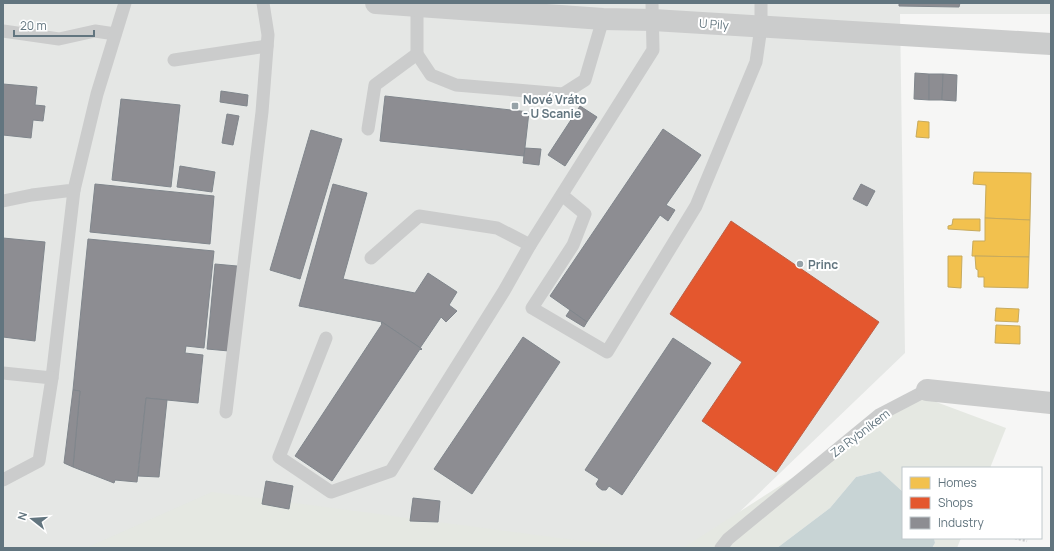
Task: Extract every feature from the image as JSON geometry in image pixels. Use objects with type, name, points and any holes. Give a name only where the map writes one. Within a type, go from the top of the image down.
[{"type":"street","name":"U Pily","points":[[376,3],[417,6],[529,8],[602,19],[652,12],[761,27],[1051,44]]},
{"type":"street","name":"Za Rybníkem","points":[[927,390],[1051,403]]},
{"type":"lane","points":[[3,480],[39,461],[52,378],[74,190],[97,94],[125,3]]},
{"type":"lane","points":[[226,412],[262,112],[268,35],[263,3]]},
{"type":"lane","points":[[562,195],[585,214],[573,245],[532,308],[608,352],[696,206],[756,62],[761,27],[761,3]]},
{"type":"lane","points":[[417,6],[417,54],[431,75],[456,85],[563,94],[585,80],[602,19]]},
{"type":"lane","points":[[326,338],[279,457],[331,492],[392,471],[504,291],[530,245],[653,50],[652,12]]},
{"type":"lane","points":[[3,31],[59,39],[95,31],[115,34]]},
{"type":"lane","points":[[174,60],[267,46]]},
{"type":"lane","points":[[368,129],[375,85],[417,54]]},
{"type":"lane","points":[[3,201],[32,195],[74,190]]},
{"type":"lane","points":[[371,258],[419,216],[497,228],[530,245]]},
{"type":"lane","points":[[3,373],[52,378]]},
{"type":"lane","name":"Za Rybníkem","points":[[721,548],[728,539],[879,416],[927,390]]},
{"type":"path","points":[[1019,539],[1027,541]]},
{"type":"shaded area","points":[[3,3],[1051,3],[1051,14],[900,14],[905,353],[702,548],[3,548]]},
{"type":"shaded area","points":[[920,396],[1006,428],[990,467],[902,467],[902,491],[880,471],[856,477],[830,508],[777,548],[683,548]]},
{"type":"shaded area","points":[[880,471],[902,491],[902,539],[934,539],[935,543],[932,548],[777,548],[830,508],[856,477]]},
{"type":"shaded area","points":[[212,492],[635,548],[86,548]]},
{"type":"shaded area","points":[[934,539],[961,539],[957,548],[932,548],[935,543]]},
{"type":"building: Homes","points":[[918,121],[929,122],[929,138],[916,137]]},
{"type":"building: Homes","points":[[974,172],[1031,173],[1030,220],[985,218],[986,185],[973,184]]},
{"type":"building: Homes","points":[[985,218],[1030,220],[1029,257],[972,256],[973,241],[985,241]]},
{"type":"building: Homes","points":[[953,219],[980,219],[980,231],[948,229],[948,226],[952,225]]},
{"type":"building: Homes","points":[[948,256],[962,256],[961,288],[948,287]]},
{"type":"building: Homes","points":[[975,256],[1029,257],[1028,288],[984,287],[984,277],[978,277]]},
{"type":"building: Homes","points":[[996,308],[1019,309],[1018,322],[995,321]]},
{"type":"building: Homes","points":[[996,325],[1020,326],[1020,344],[995,343]]},
{"type":"building: Shops","points":[[731,221],[879,322],[776,472],[702,421],[742,362],[670,314]]},
{"type":"building: Industry","points":[[899,3],[960,3],[959,7],[899,6]]},
{"type":"building: Industry","points":[[915,73],[929,74],[929,100],[914,99]]},
{"type":"building: Industry","points":[[929,74],[943,74],[942,100],[929,100]]},
{"type":"building: Industry","points":[[943,74],[957,75],[956,101],[942,100]]},
{"type":"building: Industry","points":[[3,84],[37,87],[35,105],[45,106],[43,121],[33,120],[31,138],[3,135]]},
{"type":"building: Industry","points":[[221,91],[248,95],[247,106],[220,102]]},
{"type":"building: Industry","points":[[385,96],[529,112],[524,156],[380,141]]},
{"type":"building: Industry","points":[[121,99],[180,105],[171,187],[112,180]]},
{"type":"building: Industry","points":[[580,106],[597,117],[565,166],[548,155]]},
{"type":"building: Industry","points":[[227,114],[239,116],[233,145],[222,143]]},
{"type":"building: Industry","points":[[663,129],[701,155],[666,205],[675,210],[668,221],[660,215],[587,322],[550,296]]},
{"type":"building: Industry","points":[[311,130],[342,139],[300,279],[270,270]]},
{"type":"building: Industry","points":[[525,148],[541,149],[539,165],[523,163]]},
{"type":"building: Industry","points":[[180,166],[215,172],[212,192],[177,187]]},
{"type":"building: Industry","points":[[95,184],[214,196],[210,244],[90,232]]},
{"type":"building: Industry","points":[[333,184],[367,193],[343,279],[415,293],[428,273],[457,292],[449,305],[457,311],[446,322],[441,317],[420,348],[382,322],[299,306]]},
{"type":"building: Industry","points":[[861,184],[875,191],[867,206],[853,199]]},
{"type":"building: Industry","points":[[3,238],[45,242],[35,341],[3,337]]},
{"type":"building: Industry","points":[[88,239],[214,251],[204,348],[186,346],[185,353],[203,355],[198,403],[146,398],[137,482],[115,480],[114,483],[73,467],[80,391],[73,390]]},
{"type":"building: Industry","points":[[215,264],[237,266],[229,351],[207,349]]},
{"type":"building: Industry","points":[[570,310],[587,322],[584,327],[566,316]]},
{"type":"building: Industry","points":[[382,322],[422,349],[420,349],[332,481],[295,456]]},
{"type":"building: Industry","points":[[523,337],[560,362],[472,494],[434,469]]},
{"type":"building: Industry","points":[[673,338],[711,363],[622,495],[609,486],[606,490],[602,490],[596,484],[599,479],[585,470]]},
{"type":"building: Industry","points":[[73,390],[80,391],[73,467],[64,463]]},
{"type":"building: Industry","points":[[146,398],[167,400],[159,477],[138,476]]},
{"type":"building: Industry","points":[[266,481],[293,486],[289,509],[262,504]]},
{"type":"building: Industry","points":[[413,498],[440,501],[438,522],[410,521]]},
{"type":"place","name":"Nové Vráto - U Scanie","points":[[515,106]]},
{"type":"place","name":"Princ","points":[[800,264]]}]
